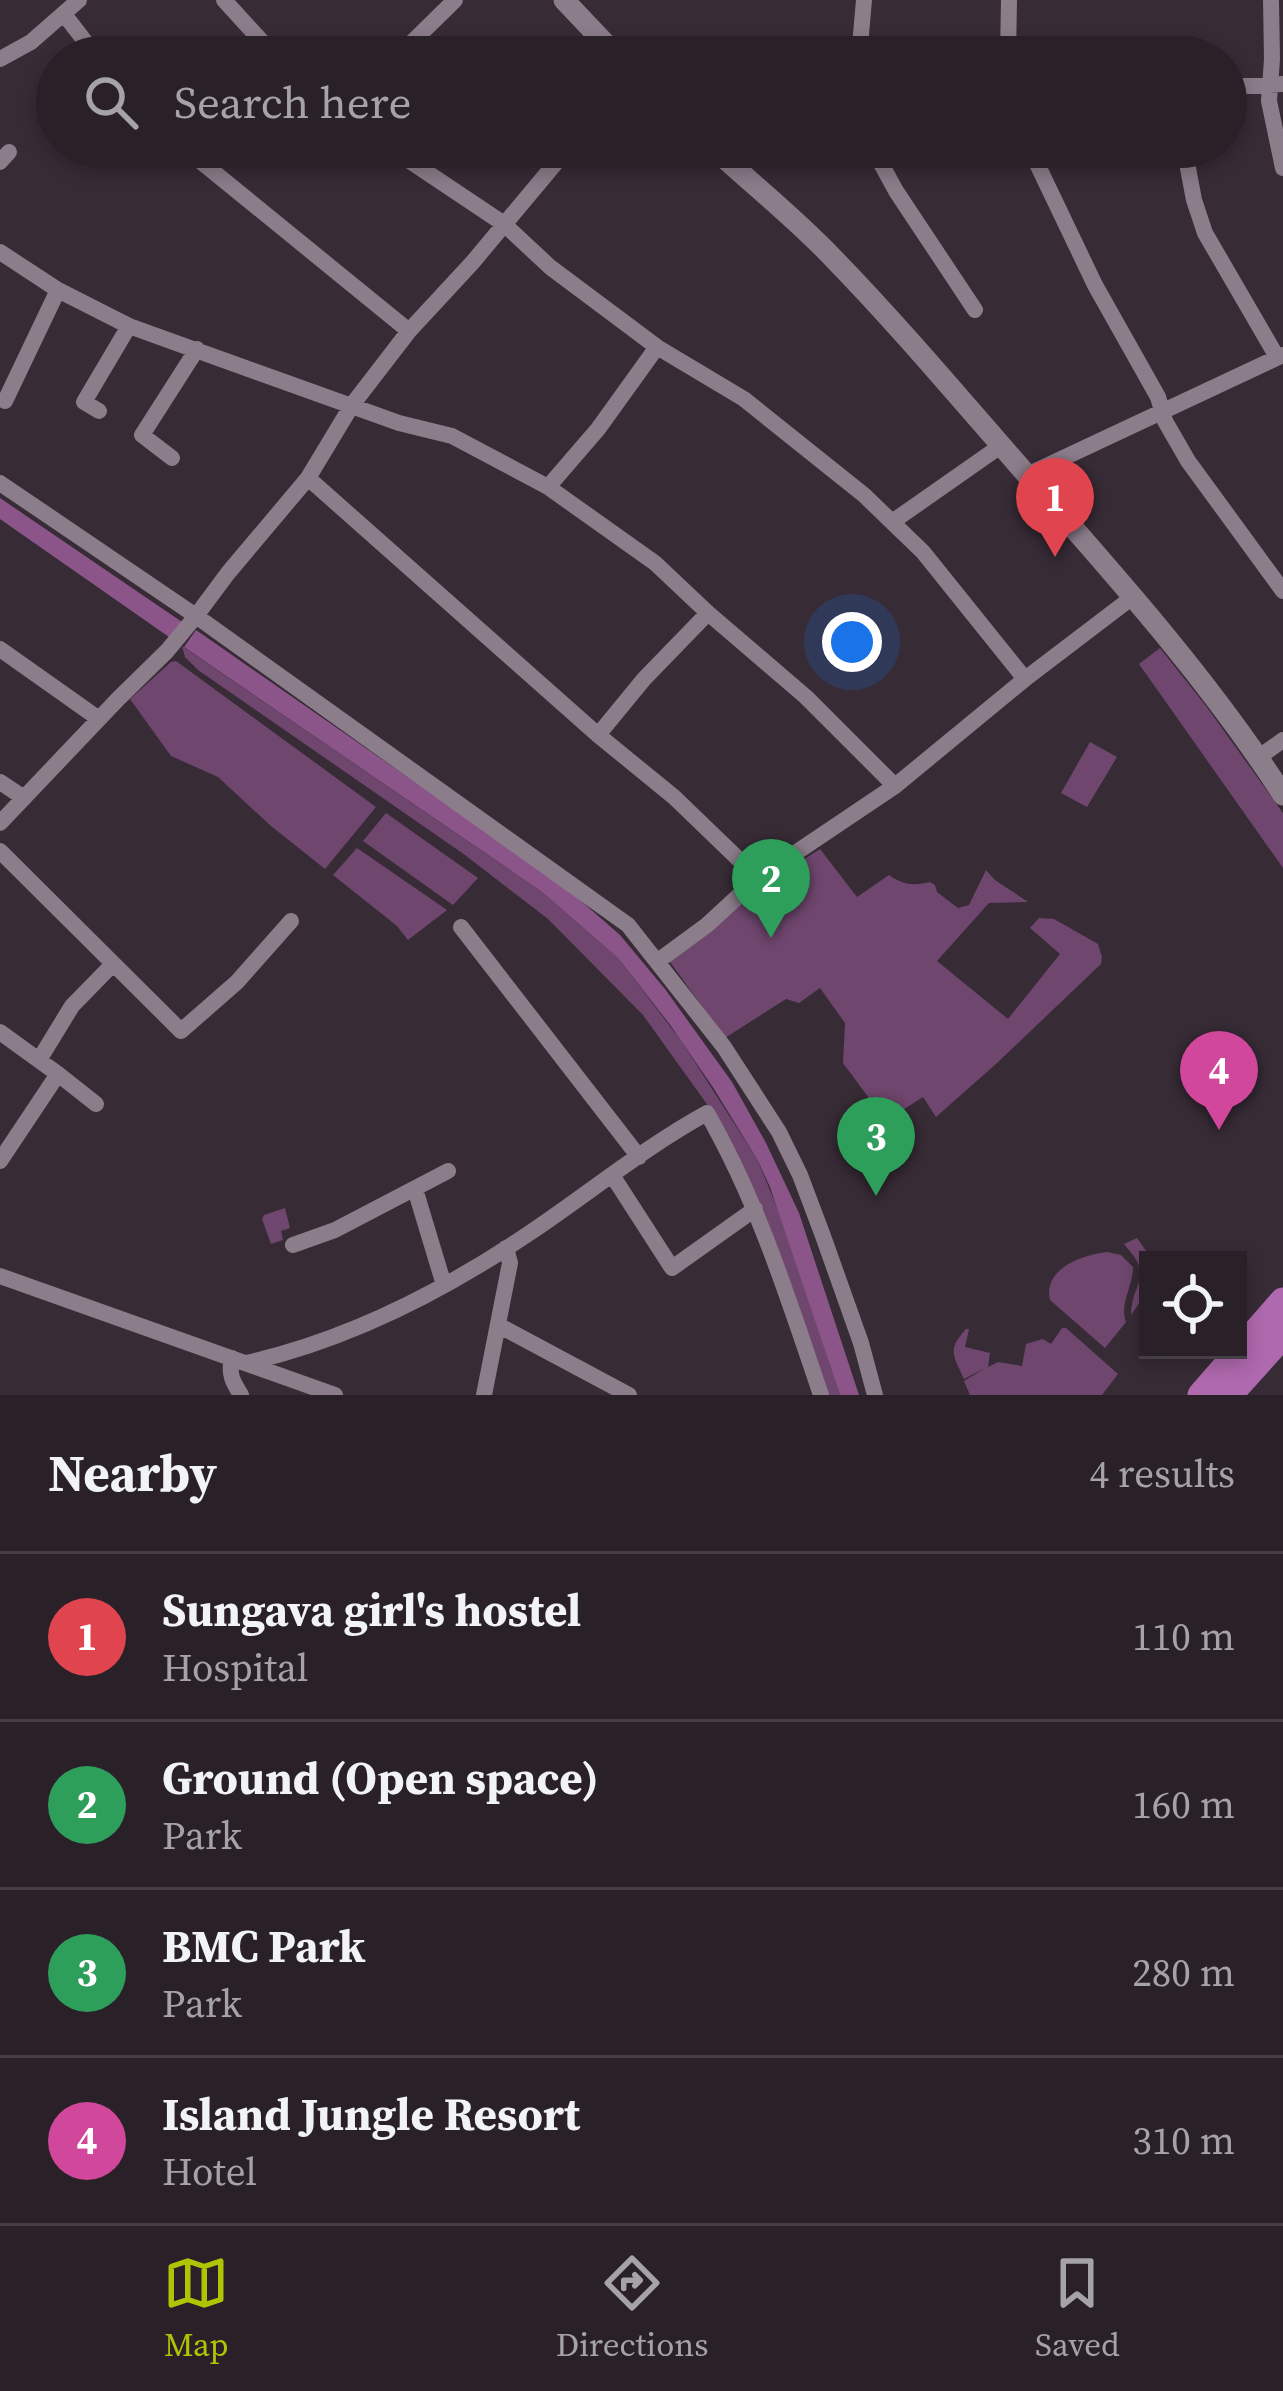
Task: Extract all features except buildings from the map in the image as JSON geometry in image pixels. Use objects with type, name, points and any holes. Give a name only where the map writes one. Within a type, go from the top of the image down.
[{"type":"highway","points":[[1201,1395],[1283,1301]]},
{"type":"highway","points":[[1229,1395],[1283,1335]]},
{"type":"street","points":[[38,36],[79,0]]},
{"type":"street","points":[[224,0],[257,36]]},
{"type":"street","points":[[418,36],[455,0]]},
{"type":"street","points":[[564,0],[597,36]]},
{"type":"street","points":[[861,36],[864,0]]},
{"type":"street","points":[[1008,36],[1009,0]]},
{"type":"street","points":[[1271,0],[1276,85],[1273,128],[1283,168]]},
{"type":"street","points":[[64,14],[81,36]]},
{"type":"street","points":[[0,59],[36,38]]},
{"type":"street","points":[[209,168],[409,331]]},
{"type":"street","points":[[420,168],[504,224],[550,267],[658,347],[744,399],[864,495],[923,552],[1025,679]]},
{"type":"street","points":[[0,823],[195,619],[308,478],[352,405],[409,331],[551,168]]},
{"type":"street","points":[[736,168],[885,312],[1134,596],[1283,795]]},
{"type":"street","points":[[884,168],[975,310]]},
{"type":"street","points":[[1039,168],[1188,461],[1281,582]]},
{"type":"street","points":[[1027,475],[1280,356],[1205,232],[1188,168]]},
{"type":"street","points":[[0,252],[58,290],[129,326],[399,423],[452,436],[548,487],[655,563],[806,697],[895,785]]},
{"type":"street","points":[[5,401],[58,290]]},
{"type":"street","points":[[99,411],[84,402],[129,326]]},
{"type":"street","points":[[548,487],[658,347]]},
{"type":"street","points":[[172,458],[142,435],[196,350]]},
{"type":"street","points":[[892,522],[1002,446]]},
{"type":"street","points":[[308,478],[674,797],[758,878]]},
{"type":"street","points":[[0,483],[628,925],[724,1047],[779,1132],[824,1236],[875,1395]]},
{"type":"street","points":[[658,961],[758,878],[895,785],[1134,596]]},
{"type":"street","points":[[598,735],[708,613]]},
{"type":"street","points":[[0,649],[99,719]]},
{"type":"street","points":[[1259,757],[1283,740]]},
{"type":"street","points":[[0,782],[24,798]]},
{"type":"street","points":[[0,851],[181,1031],[237,982],[291,921]]},
{"type":"street","points":[[461,927],[638,1157]]},
{"type":"street","points":[[39,1060],[72,1006],[113,964]]},
{"type":"street","points":[[0,1032],[96,1104]]},
{"type":"street","points":[[0,1161],[58,1074]]},
{"type":"street","points":[[239,1361],[331,1340],[365,1327],[506,1248],[707,1113],[755,1209],[821,1395]]},
{"type":"street","points":[[293,1245],[334,1230],[448,1171]]},
{"type":"street","points":[[612,1175],[672,1268],[755,1209]]},
{"type":"street","points":[[415,1189],[444,1285]]},
{"type":"street","points":[[484,1395],[510,1263],[506,1248]]},
{"type":"street","points":[[1,1281],[335,1395]]},
{"type":"street","points":[[498,1325],[629,1395]]},
{"type":"street","points":[[239,1361],[231,1378],[242,1395]]},
{"type":"shaded area","points":[[0,498],[182,622],[169,637],[0,519]]},
{"type":"shaded area","points":[[196,630],[524,858],[620,935],[732,1082],[766,1143],[799,1213],[859,1395],[840,1395],[757,1159],[671,1026],[618,958],[542,892],[184,647]]},
{"type":"shaded area","points":[[182,646],[542,892],[618,958],[682,1042],[757,1159],[840,1395],[826,1395],[714,1114],[643,1015],[548,919],[465,855],[198,670],[185,657]]},
{"type":"shaded area","points":[[1160,648],[1283,813],[1283,868],[1139,664]]},
{"type":"shaded area","points":[[176,661],[376,807],[325,869],[218,777],[171,756],[130,699]]},
{"type":"shaded area","points":[[1090,742],[1117,757],[1087,807],[1061,793]]},
{"type":"shaded area","points":[[386,813],[478,878],[453,905],[363,841]]},
{"type":"shaded area","points":[[357,848],[447,910],[408,940],[333,875]]},
{"type":"shaded area","points":[[820,849],[857,897],[889,875],[909,884],[930,882],[958,908],[969,905],[986,870],[1028,902],[989,903],[937,961],[1008,1019],[1060,954],[1030,928],[1039,918],[1054,919],[1098,944],[1101,964],[936,1117],[923,1097],[886,1121],[843,1063],[845,1023],[820,988],[799,1003],[786,999],[725,1038],[670,962],[759,888]]},
{"type":"shaded area","points":[[285,1208],[290,1228],[281,1231],[283,1240],[271,1244],[262,1219]]},
{"type":"shaded area","points":[[1137,1238],[1146,1251],[1139,1251],[1139,1265],[1134,1256],[1124,1244]]},
{"type":"shaded area","points":[[1107,1252],[1121,1255],[1133,1267],[1124,1308],[1126,1322],[1105,1348],[1050,1300],[1049,1289],[1066,1266]]},
{"type":"shaded area","points":[[1139,1282],[1139,1303],[1131,1315]]},
{"type":"shaded area","points":[[1062,1328],[1118,1374],[1102,1395],[970,1395],[964,1381],[985,1368],[964,1379],[954,1353],[966,1329],[965,1347],[990,1353],[988,1367],[998,1362],[1022,1366],[1026,1344],[1043,1339],[1051,1344]]},
{"type":"place","name":"Sungava girl's hostel","points":[[1055,557]]},
{"type":"place","name":"Ground (Open space)","points":[[771,938]]},
{"type":"place","name":"Island Jungle Resort","points":[[1219,1130]]},
{"type":"place","name":"BMC Park","points":[[876,1196]]}]
